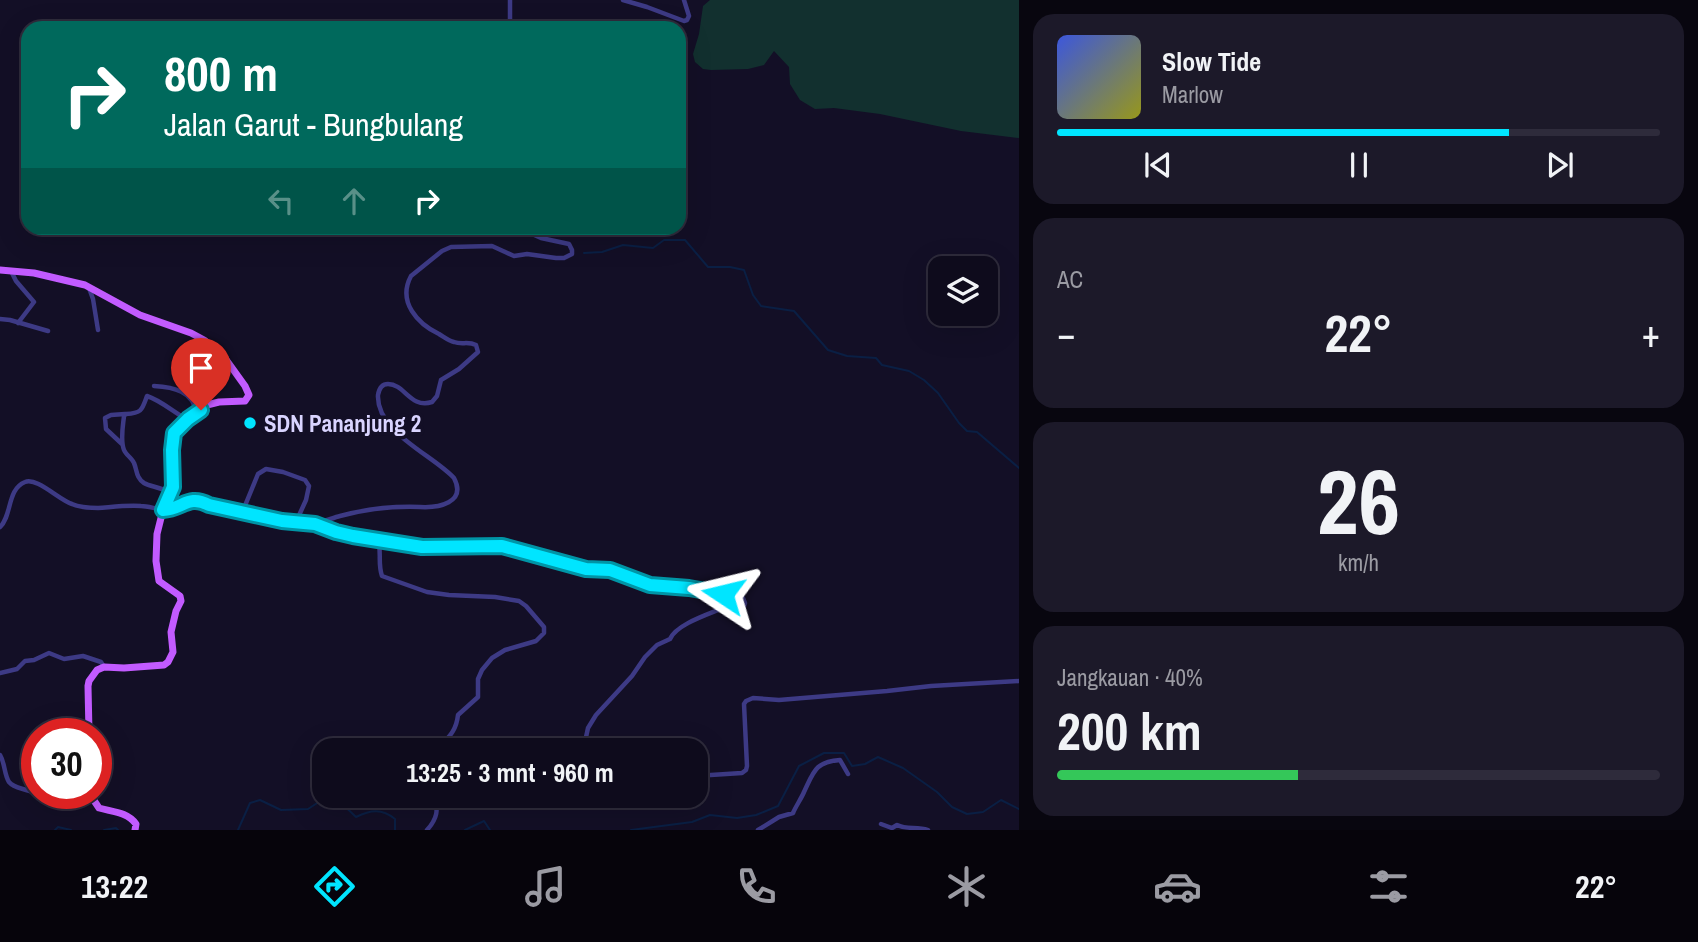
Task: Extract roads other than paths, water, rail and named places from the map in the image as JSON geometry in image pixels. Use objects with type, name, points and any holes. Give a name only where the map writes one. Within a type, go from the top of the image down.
[{"type":"main road","points":[[0,270],[34,273],[89,287],[140,315],[191,333],[214,346],[230,363],[247,391],[247,399],[241,402],[207,405],[174,433],[171,493],[163,510],[155,546],[158,578],[162,584],[180,596],[181,601],[171,632],[172,654],[164,665],[104,667],[97,670],[88,686],[89,718]]},
{"type":"main road","points":[[103,809],[124,814],[134,820],[135,830]]},
{"type":"street","points":[[509,21],[510,0]]},
{"type":"street","points":[[623,0],[681,21],[687,20],[689,16],[684,0]]},
{"type":"street","points":[[315,524],[322,520],[396,507],[439,506],[456,497],[458,488],[454,478],[393,428],[383,412],[378,393],[380,388],[390,384],[411,399],[421,403],[432,402],[437,396],[441,380],[459,369],[478,352],[478,348],[472,343],[454,342],[428,329],[414,316],[408,302],[407,287],[411,276],[446,248],[488,245],[514,256],[527,254],[564,258],[572,254],[569,244],[533,235]]},
{"type":"street","points":[[10,270],[34,302],[18,323]]},
{"type":"street","points":[[89,287],[98,330]]},
{"type":"street","points":[[0,319],[48,331]]},
{"type":"street","points":[[155,386],[184,392],[194,402],[196,414]]},
{"type":"street","points":[[122,444],[106,429],[105,418],[111,415],[137,414],[147,396],[188,419]]},
{"type":"street","points":[[126,414],[122,444],[135,465],[136,473],[142,482],[171,493]]},
{"type":"street","points":[[242,513],[258,474],[270,469],[305,480],[309,486],[296,522]]},
{"type":"street","points":[[0,527],[6,520],[17,488],[29,481],[73,505],[93,508],[138,506],[163,510],[187,501],[201,500],[209,505],[242,513],[315,524],[336,532],[422,547],[502,546],[586,569],[610,570],[650,585],[689,588],[743,598],[743,609],[730,605],[685,624],[673,632],[670,639],[657,645],[596,715],[586,738]]},
{"type":"street","points":[[372,539],[379,544],[381,557],[378,565],[382,576],[427,592],[519,601],[544,627],[544,633],[536,641],[505,650],[492,658],[478,679],[478,697],[458,715],[457,726],[448,738]]},
{"type":"street","points":[[0,673],[17,669],[25,661],[49,653],[64,659],[83,656],[104,667]]},
{"type":"street","points":[[708,775],[742,773],[746,770],[744,709],[746,701],[753,698],[779,699],[931,685],[1019,681]]},
{"type":"street","points":[[0,755],[6,776],[14,786],[21,788]]},
{"type":"street","points":[[758,830],[779,817],[793,813],[812,772],[827,761],[841,760],[848,774]]},
{"type":"street","points":[[427,830],[437,815],[437,808]]},
{"type":"street","points":[[881,824],[892,828],[897,825],[928,830]]},
{"type":"waterway","points":[[584,253],[602,252],[623,245],[653,248],[664,240],[685,240],[708,267],[744,270],[753,295],[761,306],[794,311],[828,350],[847,356],[876,358],[882,365],[909,371],[924,380],[938,393],[967,431],[977,432],[1019,468]]},
{"type":"waterway","points":[[631,830],[692,822],[710,815],[737,818],[756,815],[778,806],[799,766],[824,753],[844,753],[852,766],[865,764],[878,757],[903,768],[937,792],[952,807],[967,814],[983,812],[1001,800],[1019,809]]},
{"type":"waterway","points":[[238,830],[250,803],[260,800],[281,810],[308,809],[328,796],[335,797],[356,817],[376,811],[390,815],[395,819],[395,830]]},
{"type":"waterway","points":[[465,830],[484,821],[490,830]]},
{"type":"waterway","points":[[55,830],[58,827],[71,830]]},
{"type":"waterway","points":[[104,830],[118,830]]},
{"type":"place","name":"SDN Pananjung 2","points":[[250,423]]}]
